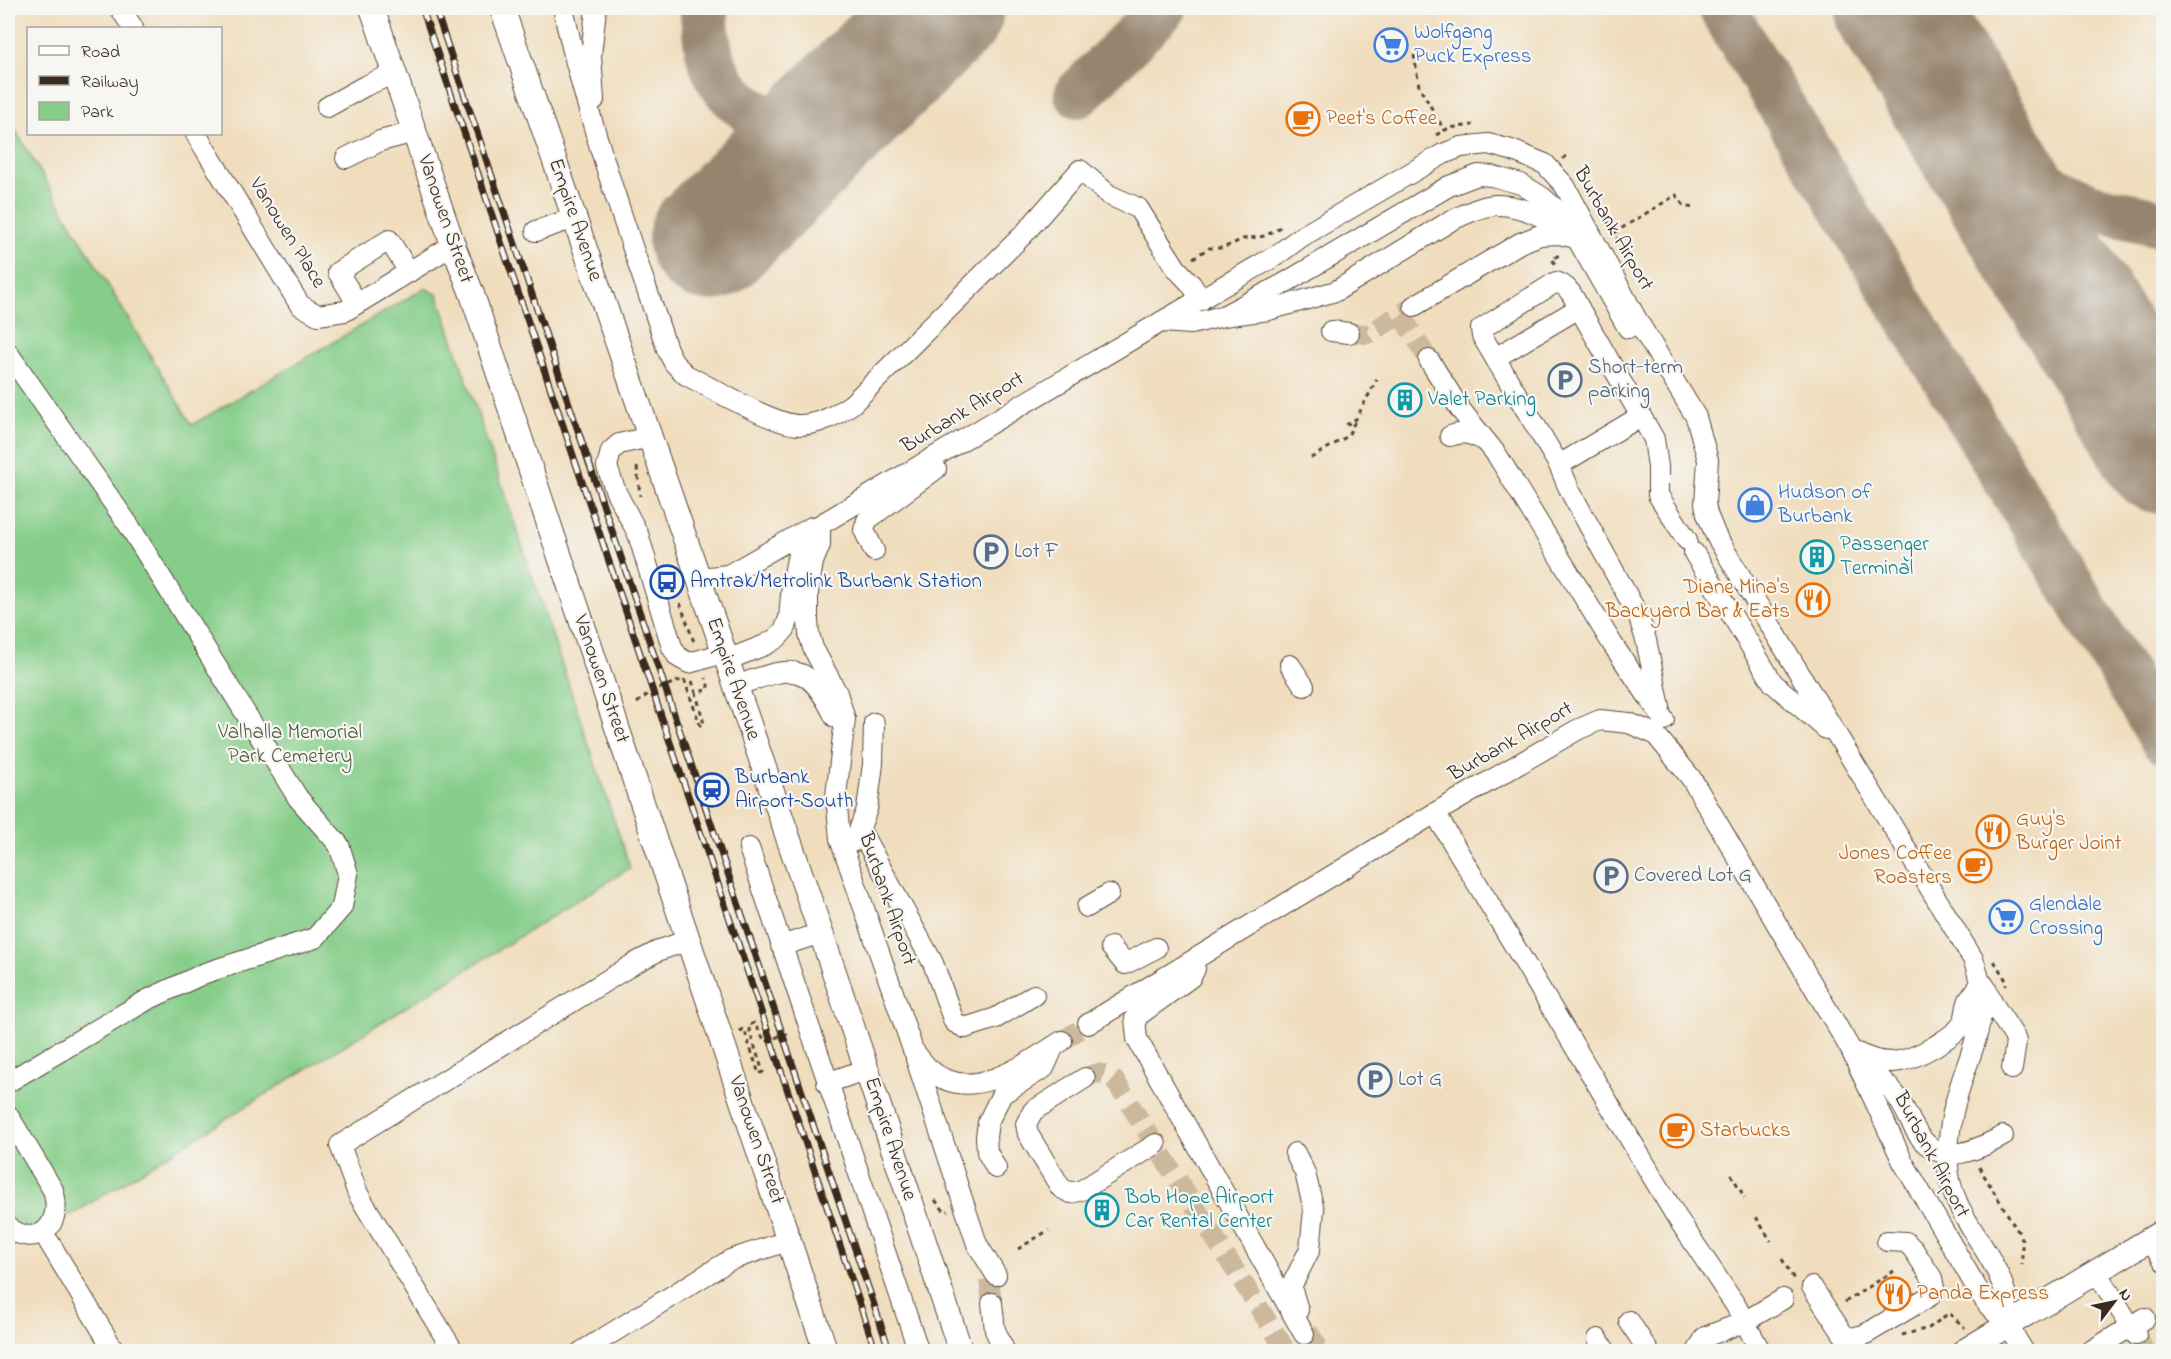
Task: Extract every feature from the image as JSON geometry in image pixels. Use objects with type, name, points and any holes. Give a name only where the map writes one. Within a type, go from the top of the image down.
[{"type":"main road","name":"Vanowen Street","points":[[372,8],[453,246],[476,306],[826,1352]]},
{"type":"main road","name":"Empire Avenue","points":[[502,8],[821,933],[961,1352]]},
{"type":"main road","points":[[1971,1346],[2157,1235]]},
{"type":"street","points":[[120,8],[132,27]]},
{"type":"street","points":[[563,8],[576,69],[598,144],[667,349],[674,363],[686,375],[777,421],[799,426],[818,423],[837,415],[852,404],[1023,234],[1080,170],[1109,195],[1138,208],[1176,268],[1191,284],[1201,300]]},
{"type":"street","points":[[596,8],[591,56],[598,144]]},
{"type":"street","points":[[327,107],[395,73]]},
{"type":"street","points":[[346,158],[381,141],[415,132]]},
{"type":"street","name":"Vanowen Place","points":[[197,135],[300,305],[318,315],[345,311],[453,246]]},
{"type":"street","name":"Burbank Airport","points":[[996,1168],[987,1152],[986,1137],[988,1122],[1002,1094],[1044,1068],[1058,1044],[996,1079],[971,1084],[951,1082],[929,1070],[913,1050],[840,839],[836,813],[845,719],[837,693],[813,648],[809,634],[808,593],[813,562],[820,545],[820,525],[1277,255],[1301,237],[1443,154],[1461,147],[1488,144],[1511,150],[1545,164],[1565,186],[1638,320],[1696,417],[1706,450],[1708,470],[1705,503],[1710,525],[1839,741],[1966,945],[1979,978],[1983,1001],[1981,1025],[1955,1102],[1948,1153],[1950,1186],[1956,1201],[1999,1277],[2005,1294],[2007,1324]]},
{"type":"street","name":"Burbank Airport","points":[[1223,316],[1283,284],[1449,186],[1478,175],[1492,176],[1521,184],[1542,197],[1564,216],[1630,333],[1686,424],[1706,450]]},
{"type":"street","name":"Burbank Airport","points":[[1161,322],[1191,324],[1223,316],[1269,310],[1336,291],[1452,219],[1496,205],[1522,209],[1548,219],[1577,238]]},
{"type":"street","points":[[536,231],[574,218]]},
{"type":"street","points":[[1414,306],[1520,243],[1540,235],[1559,234],[1577,238]]},
{"type":"street","points":[[357,303],[338,272],[389,240],[409,272]]},
{"type":"street","points":[[1664,720],[1638,615],[1570,491],[1559,465],[1482,336],[1481,329],[1556,282],[1563,284],[1570,291],[1654,439],[1658,467],[1658,495],[1773,683],[1839,741]]},
{"type":"street","points":[[1495,358],[1579,308]]},
{"type":"street","points":[[8,353],[128,524],[298,798],[339,845],[348,874],[342,907],[315,938],[205,973],[147,1000],[8,1082]]},
{"type":"street","points":[[1430,360],[1460,409],[1497,455],[1613,645],[1664,720],[1691,778]]},
{"type":"street","points":[[1559,465],[1641,416]]},
{"type":"street","points":[[1450,436],[1461,432],[1472,434],[1485,441]]},
{"type":"street","points":[[650,437],[619,444],[611,451],[607,467],[616,492],[638,534],[672,647],[678,657],[689,663],[765,645],[777,638],[785,629],[789,618],[792,584],[799,549],[807,535],[820,525]]},
{"type":"street","points":[[874,551],[864,530],[867,520],[938,468],[950,449]]},
{"type":"street","points":[[699,578],[728,575],[808,528],[820,525]]},
{"type":"street","points":[[1290,665],[1304,686]]},
{"type":"street","points":[[735,686],[781,671],[794,671],[816,686],[843,729]]},
{"type":"street","name":"Burbank Airport","points":[[1088,1024],[1435,813],[1577,730],[1600,720],[1629,723],[1655,734],[1691,778],[1851,1050],[1904,1162],[1978,1290],[1988,1305],[2007,1324]]},
{"type":"street","points":[[848,862],[867,809],[873,764],[874,723]]},
{"type":"street","points":[[1435,813],[1676,1216],[1761,1352]]},
{"type":"street","points":[[860,830],[933,963],[954,1022],[965,1028],[996,1018],[1034,995]]},
{"type":"street","points":[[749,848],[919,1352]]},
{"type":"street","points":[[1087,908],[1109,894]]},
{"type":"street","points":[[781,946],[821,933]]},
{"type":"street","points":[[454,1352],[358,1194],[340,1145],[635,963],[660,950],[689,940]]},
{"type":"street","points":[[1111,947],[1125,964],[1156,948]]},
{"type":"street","points":[[1201,956],[1191,977],[1135,1018],[1137,1039],[1306,1333],[1291,1287],[1310,1249],[1314,1210],[1305,1173],[1295,1153]]},
{"type":"street","points":[[1851,1050],[1871,1060],[1891,1063],[1904,1061],[1922,1053],[1953,1035],[1962,1026],[1967,1014],[1968,1002],[1979,978]]},
{"type":"street","points":[[1979,978],[2014,1036],[2016,1042],[2012,1069]]},
{"type":"street","points":[[913,1050],[977,1244],[992,1277]]},
{"type":"street","points":[[1851,1050],[1897,1096],[1929,1147],[1938,1152],[1969,1152],[2003,1136]]},
{"type":"street","points":[[827,1083],[867,1069]]},
{"type":"street","points":[[1085,1078],[1033,1111],[1026,1125],[1028,1134],[1061,1188],[1071,1193],[1082,1191],[1155,1144]]},
{"type":"street","points":[[8,1115],[53,1190],[57,1212],[52,1224],[43,1233],[30,1236],[20,1234],[8,1227]]},
{"type":"street","points":[[2157,1235],[2163,1261]]},
{"type":"street","points":[[581,1352],[730,1260],[790,1240]]},
{"type":"street","points":[[1805,1286],[1843,1334],[1851,1338],[1864,1335],[1930,1296],[1934,1288],[1932,1278],[1913,1249],[1906,1242],[1887,1241]]},
{"type":"street","points":[[49,1242],[115,1352]]},
{"type":"street","points":[[2090,1352],[2137,1327],[2096,1271]]},
{"type":"street","points":[[1705,1347],[1783,1299]]},
{"type":"street","points":[[992,1303],[995,1330],[1005,1351]]},
{"type":"street","points":[[1629,1321],[1648,1352]]},
{"type":"street","points":[[2007,1324],[2024,1352]]},
{"type":"path","points":[[1414,55],[1419,86],[1444,131]]},
{"type":"path","points":[[1614,233],[1676,195],[1684,206],[1695,208]]},
{"type":"path","points":[[1551,259],[1555,264]]},
{"type":"path","points":[[1311,458],[1348,436],[1377,379]]},
{"type":"path","points":[[1346,425],[1356,419]]},
{"type":"path","points":[[696,693],[709,689],[705,673]]},
{"type":"path","points":[[636,703],[652,691],[684,679],[700,725],[704,724],[691,676]]},
{"type":"path","points":[[743,1044],[741,1030],[744,1029],[759,1074],[763,1072],[748,1026],[754,1023],[765,1041],[790,1033]]},
{"type":"path","points":[[1731,1174],[1745,1198]]},
{"type":"path","points":[[1756,1217],[1772,1241]]},
{"type":"path","points":[[1018,1249],[1049,1230]]},
{"type":"path","points":[[1782,1259],[1805,1286]]},
{"type":"path","points":[[1841,1303],[1847,1302],[1863,1288],[1894,1270]]},
{"type":"path","points":[[1902,1335],[1929,1328],[1949,1313],[1971,1346]]},
{"type":"green space","name":"Valhalla Memorial Park Cemetery","points":[[8,118],[192,425],[425,288],[438,295],[630,868],[76,1212],[8,1245]]},
{"type":"taxiway","points":[[703,8],[712,62],[726,87],[746,107],[758,114],[785,122],[806,120],[844,107]]},
{"type":"taxiway","points":[[1078,94],[1163,8]]},
{"type":"taxiway","points":[[1722,8],[2164,740]]},
{"type":"taxiway","points":[[1949,96],[1996,149],[2038,181],[2088,206],[2164,224]]},
{"type":"taxiway","points":[[2133,403],[2164,440]]},
{"type":"runway","points":[[709,240],[943,8]]},
{"type":"runway","points":[[1895,8],[2164,453]]},
{"type":"tunnel","points":[[1349,333],[1368,334],[1414,306]]},
{"type":"tunnel","points":[[1401,315],[1429,360]]},
{"type":"tunnel","points":[[1062,1041],[1088,1024]]},
{"type":"tunnel","points":[[1085,1078],[1093,1074],[1101,1074],[1115,1081],[1287,1352]]},
{"type":"tunnel","points":[[989,1279],[992,1303]]},
{"type":"tunnel","points":[[1308,1331],[1321,1352]]},
{"type":"tunnel","points":[[2136,1335],[2145,1352]]},
{"type":"railway","points":[[422,8],[876,1352]]},
{"type":"railway","points":[[435,8],[890,1352]]},
{"type":"place","name":"Wolfgang Puck Express","points":[[1391,45]]},
{"type":"place","name":"Peet's Coffee","points":[[1303,119]]},
{"type":"place","name":"Short-term parking","points":[[1565,380]]},
{"type":"place","name":"Valet Parking","points":[[1405,400]]},
{"type":"place","name":"Hudson of Burbank","points":[[1755,505]]},
{"type":"place","name":"Lot F","points":[[991,552]]},
{"type":"place","name":"Passenger Terminal","points":[[1817,557]]},
{"type":"place","name":"Amtrak/Metrolink Burbank Station","points":[[667,582]]},
{"type":"place","name":"Diane Mina's Backyard Bar & Eats","points":[[1813,600]]},
{"type":"place","name":"Burbank Airport–South","points":[[712,790]]},
{"type":"place","name":"Guy's Burger Joint","points":[[1993,832]]},
{"type":"place","name":"Jones Coffee Roasters","points":[[1975,866]]},
{"type":"place","name":"Covered Lot G","points":[[1611,876]]},
{"type":"place","name":"Glendale Crossing","points":[[2006,917]]},
{"type":"place","name":"Lot G","points":[[1375,1080]]},
{"type":"place","name":"Starbucks","points":[[1677,1131]]},
{"type":"place","name":"Bob Hope Airport Car Rental Center","points":[[1102,1210]]},
{"type":"place","name":"Panda Express","points":[[1894,1294]]}]
